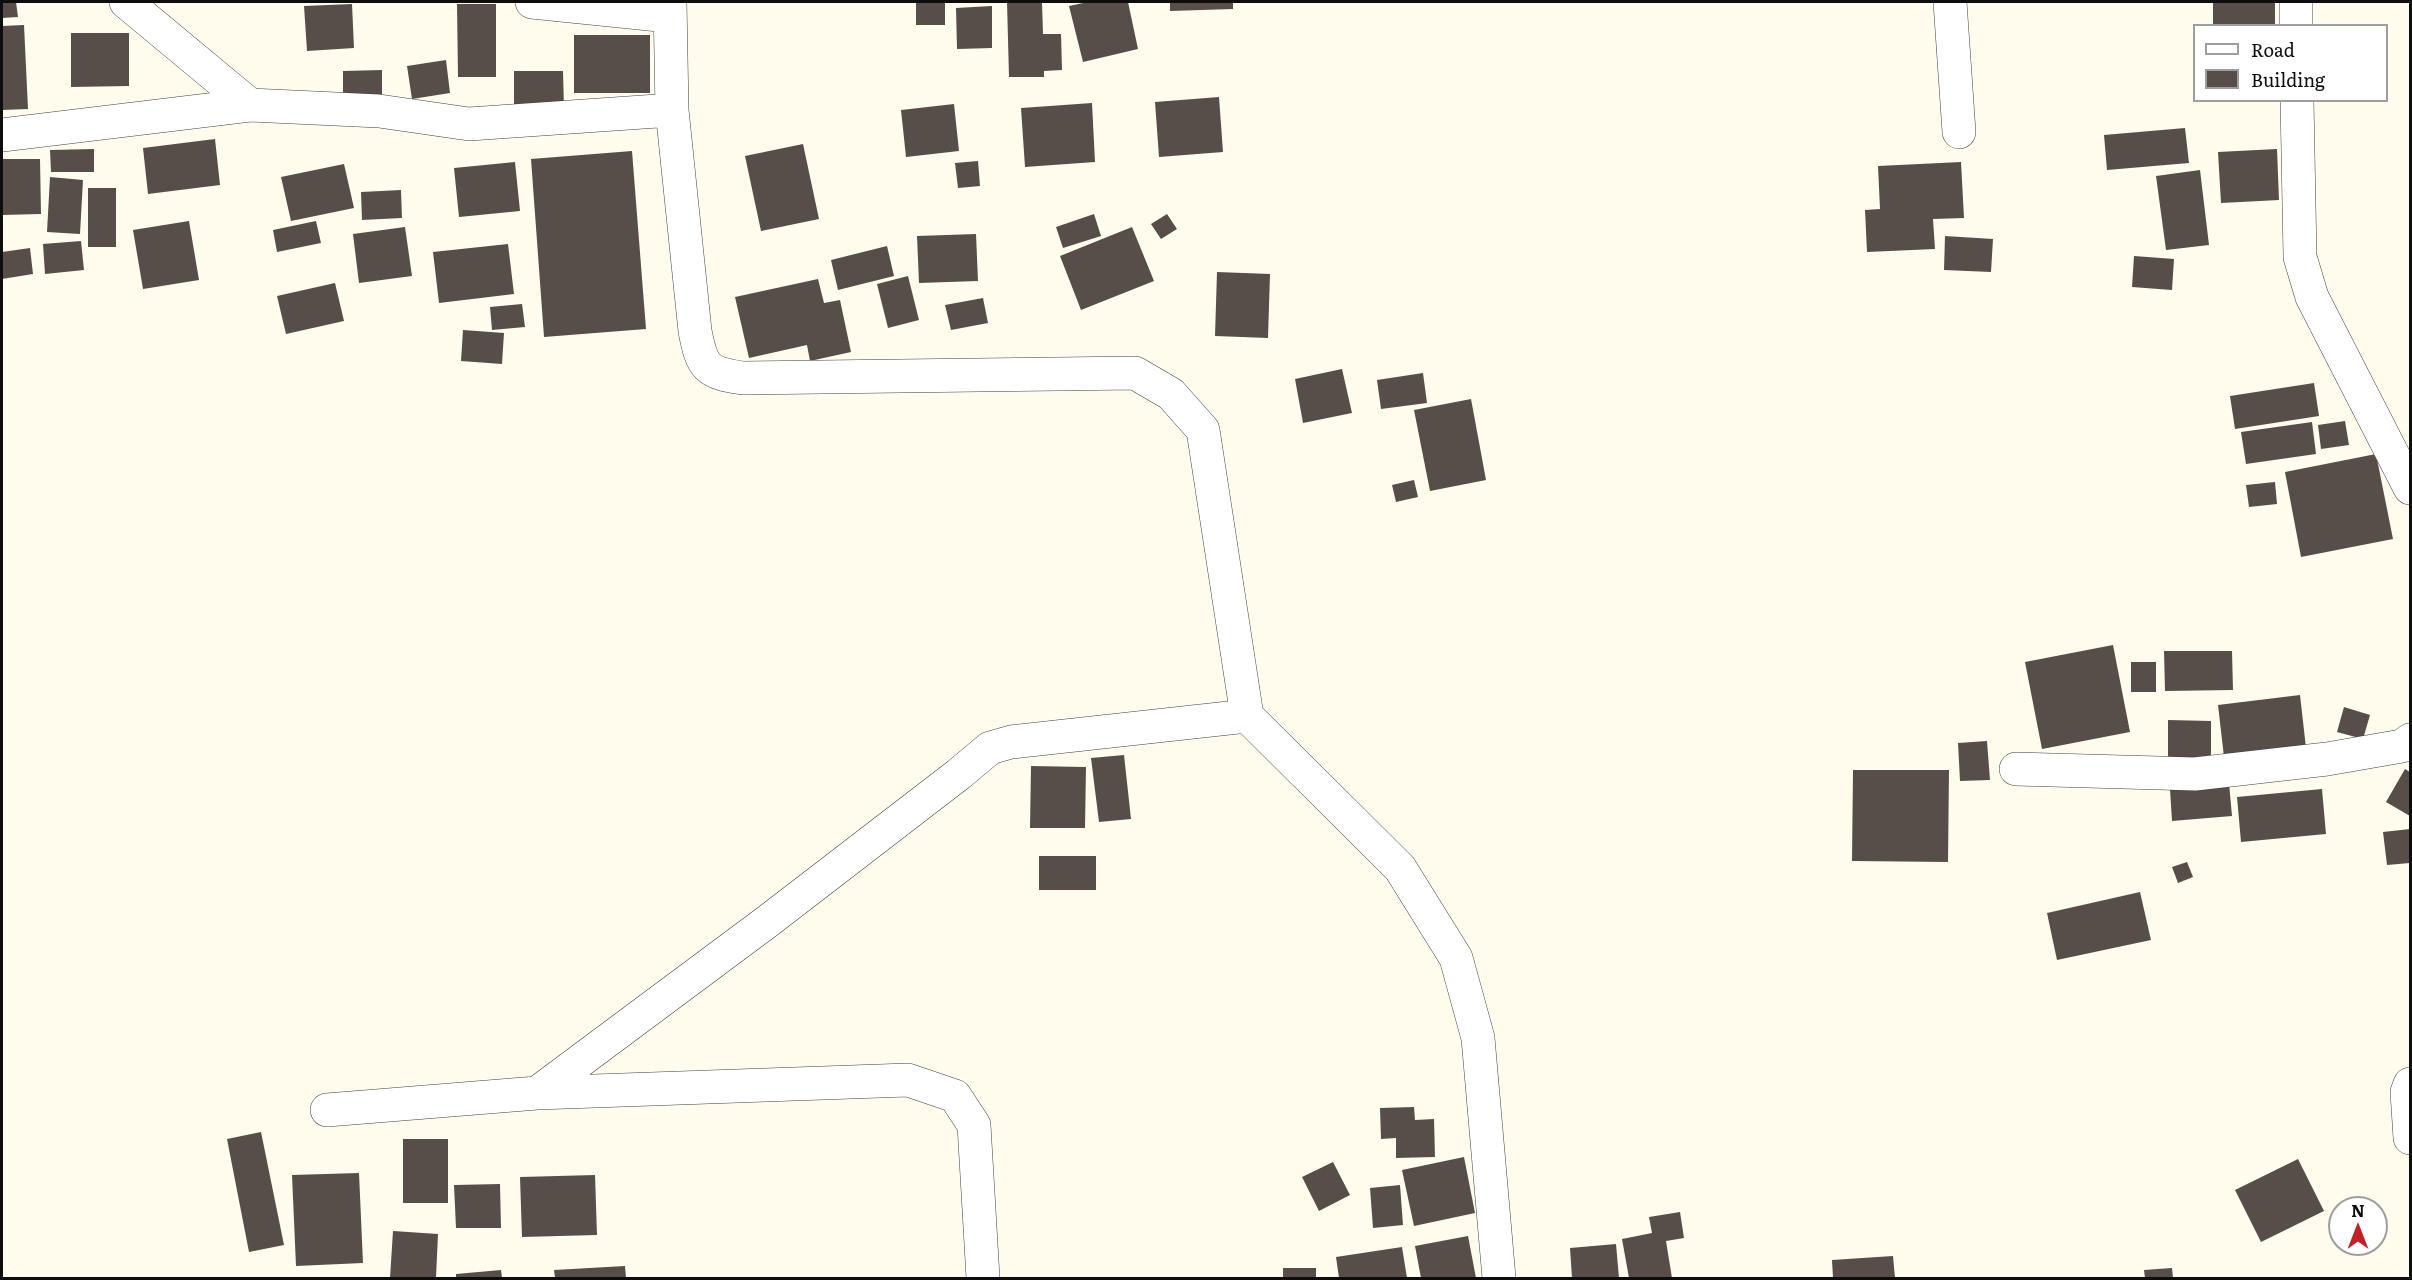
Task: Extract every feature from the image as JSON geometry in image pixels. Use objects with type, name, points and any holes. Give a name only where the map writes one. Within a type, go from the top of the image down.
[{"type":"street","points":[[126,2],[250,105]]},
{"type":"street","points":[[532,2],[670,9],[672,111],[695,331],[700,358],[718,375],[743,378],[1135,373],[1172,394],[1203,430],[1247,716],[1400,868],[1456,958],[1478,1038],[1499,1278]]},
{"type":"street","points":[[1950,2],[1959,132]]},
{"type":"street","points":[[2296,2],[2296,24]]},
{"type":"street","points":[[2297,102],[2300,257],[2312,297],[2410,488]]},
{"type":"street","points":[[2,135],[250,105],[379,111],[469,124],[672,111]]},
{"type":"street","points":[[537,1093],[777,914],[950,782],[990,748],[1011,742],[1247,716]]},
{"type":"street","points":[[2016,769],[2195,774],[2327,759],[2402,746],[2410,740]]},
{"type":"street","points":[[327,1110],[537,1093],[908,1080],[955,1096],[974,1125],[982,1278]]},
{"type":"street","points":[[2410,1084],[2407,1092],[2410,1138]]},
{"type":"building","points":[[16,2],[18,17],[2,18],[2,3]]},
{"type":"building","points":[[916,2],[945,2],[945,25],[916,25]]},
{"type":"building","points":[[1007,2],[1042,2],[1043,34],[1061,34],[1062,70],[1044,71],[1044,77],[1009,77]]},
{"type":"building","points":[[1088,2],[1128,2],[1138,49],[1083,62],[1069,6]]},
{"type":"building","points":[[1170,2],[1233,2],[1233,9],[1170,11]]},
{"type":"building","points":[[2213,2],[2275,2],[2275,24],[2213,24]]},
{"type":"building","points":[[352,4],[354,48],[307,51],[304,6]]},
{"type":"building","points":[[457,4],[496,4],[496,77],[458,77]]},
{"type":"building","points":[[992,6],[992,48],[957,49],[956,8]]},
{"type":"building","points":[[24,25],[28,109],[2,110],[2,26]]},
{"type":"building","points":[[71,33],[129,33],[129,86],[71,87]]},
{"type":"building","points":[[574,35],[650,35],[650,93],[574,93]]},
{"type":"building","points":[[446,60],[450,93],[412,99],[407,66]]},
{"type":"building","points":[[382,70],[382,102],[343,102],[343,71]]},
{"type":"building","points":[[514,71],[563,71],[564,109],[514,110]]},
{"type":"building","points":[[1219,97],[1223,152],[1159,157],[1155,102]]},
{"type":"building","points":[[1092,103],[1095,162],[1025,167],[1021,108]]},
{"type":"building","points":[[954,104],[959,151],[906,157],[901,110]]},
{"type":"building","points":[[2185,128],[2189,163],[2107,170],[2104,135]]},
{"type":"building","points":[[215,139],[220,185],[148,194],[143,148]]},
{"type":"building","points":[[803,144],[819,219],[761,231],[745,156]]},
{"type":"building","points":[[94,149],[94,172],[51,172],[50,150]]},
{"type":"building","points":[[2277,149],[2279,200],[2221,203],[2218,152]]},
{"type":"building","points":[[632,151],[646,329],[544,337],[531,159]]},
{"type":"building","points":[[2,159],[40,159],[41,214],[2,215]]},
{"type":"building","points":[[978,161],[980,186],[958,188],[955,163]]},
{"type":"building","points":[[515,162],[520,211],[459,217],[454,168]]},
{"type":"building","points":[[1961,162],[1964,218],[1933,219],[1935,249],[1867,252],[1865,210],[1880,209],[1878,166]]},
{"type":"building","points":[[344,164],[354,208],[291,221],[281,177]]},
{"type":"building","points":[[2200,170],[2209,245],[2166,250],[2156,176]]},
{"type":"building","points":[[50,177],[83,180],[80,234],[47,232]]},
{"type":"building","points":[[88,188],[116,188],[116,247],[88,247]]},
{"type":"building","points":[[401,190],[402,218],[362,220],[361,192]]},
{"type":"building","points":[[1094,214],[1101,236],[1063,248],[1056,227]]},
{"type":"building","points":[[1167,214],[1177,229],[1161,239],[1151,224]]},
{"type":"building","points":[[189,221],[199,280],[143,289],[133,230]]},
{"type":"building","points":[[316,221],[321,243],[277,252],[273,230]]},
{"type":"building","points":[[405,227],[412,276],[359,283],[353,234]]},
{"type":"building","points":[[1132,227],[1154,281],[1081,310],[1060,256]]},
{"type":"building","points":[[976,234],[978,281],[919,283],[917,236]]},
{"type":"building","points":[[1945,236],[1993,239],[1991,272],[1944,270]]},
{"type":"building","points":[[81,241],[84,270],[45,274],[43,244]]},
{"type":"building","points":[[508,244],[514,294],[439,303],[433,252]]},
{"type":"building","points":[[887,246],[894,276],[838,290],[831,260]]},
{"type":"building","points":[[30,248],[33,274],[2,279],[2,252]]},
{"type":"building","points":[[2134,256],[2174,259],[2172,290],[2132,287]]},
{"type":"building","points":[[1217,272],[1270,274],[1268,338],[1215,336]]},
{"type":"building","points":[[908,276],[919,320],[888,328],[877,284]]},
{"type":"building","points":[[818,279],[824,303],[840,300],[851,352],[810,361],[807,345],[749,358],[735,297]]},
{"type":"building","points":[[335,283],[344,321],[286,334],[277,296]]},
{"type":"building","points":[[983,298],[988,323],[951,330],[945,305]]},
{"type":"building","points":[[522,304],[525,327],[492,330],[490,307]]},
{"type":"building","points":[[463,330],[504,333],[502,364],[461,361]]},
{"type":"building","points":[[1342,369],[1352,413],[1303,423],[1295,379]]},
{"type":"building","points":[[1423,373],[1427,403],[1381,409],[1377,380]]},
{"type":"building","points":[[2314,383],[2319,416],[2235,429],[2230,396]]},
{"type":"building","points":[[1471,399],[1486,480],[1430,491],[1414,410]]},
{"type":"building","points":[[2345,421],[2349,445],[2321,449],[2318,425]]},
{"type":"building","points":[[2312,422],[2316,454],[2246,464],[2241,432]]},
{"type":"building","points":[[2376,454],[2393,539],[2301,557],[2285,472]]},
{"type":"building","points":[[1414,480],[1418,497],[1396,502],[1392,485]]},
{"type":"building","points":[[2275,482],[2277,504],[2249,507],[2246,485]]},
{"type":"building","points":[[2113,645],[2130,732],[2042,749],[2025,662]]},
{"type":"building","points":[[2164,651],[2232,651],[2233,690],[2165,691]]},
{"type":"building","points":[[2131,662],[2156,662],[2156,692],[2131,692]]},
{"type":"building","points":[[2300,695],[2306,748],[2224,757],[2218,705]]},
{"type":"building","points":[[2344,707],[2370,715],[2363,739],[2337,732]]},
{"type":"building","points":[[2168,720],[2211,721],[2211,760],[2168,759]]},
{"type":"building","points":[[1987,741],[1990,780],[1960,781],[1958,743]]},
{"type":"building","points":[[1124,755],[1131,819],[1099,822],[1091,758]]},
{"type":"building","points":[[1031,766],[1086,767],[1085,828],[1030,828]]},
{"type":"building","points":[[2405,769],[2410,772],[2410,816],[2386,802]]},
{"type":"building","points":[[1853,770],[1949,770],[1948,862],[1852,861]]},
{"type":"building","points":[[2229,783],[2232,816],[2172,821],[2170,789]]},
{"type":"building","points":[[2322,789],[2326,834],[2241,842],[2237,797]]},
{"type":"building","points":[[2410,829],[2410,863],[2387,865],[2383,832]]},
{"type":"building","points":[[1039,856],[1096,856],[1096,890],[1039,890]]},
{"type":"building","points":[[2187,862],[2193,877],[2178,883],[2172,867]]},
{"type":"building","points":[[2140,892],[2151,940],[2057,960],[2047,913]]},
{"type":"building","points":[[1414,1107],[1415,1120],[1434,1119],[1435,1157],[1396,1158],[1396,1138],[1381,1139],[1380,1108]]},
{"type":"building","points":[[261,1132],[284,1245],[249,1252],[227,1139]]},
{"type":"building","points":[[403,1139],[448,1139],[448,1203],[403,1203]]},
{"type":"building","points":[[1464,1157],[1475,1213],[1414,1226],[1402,1170]]},
{"type":"building","points":[[2298,1159],[2324,1211],[2261,1242],[2235,1190]]},
{"type":"building","points":[[1333,1162],[1350,1195],[1319,1211],[1302,1177]]},
{"type":"building","points":[[359,1173],[363,1263],[296,1266],[292,1175]]},
{"type":"building","points":[[595,1175],[597,1235],[522,1237],[520,1177]]},
{"type":"building","points":[[500,1184],[501,1228],[456,1228],[454,1185]]},
{"type":"building","points":[[1400,1185],[1403,1225],[1373,1228],[1370,1188]]},
{"type":"building","points":[[1680,1212],[1684,1238],[1666,1241],[1672,1278],[1629,1278],[1622,1239],[1652,1233],[1649,1217]]},
{"type":"building","points":[[393,1231],[438,1234],[436,1278],[390,1278]]},
{"type":"building","points":[[1468,1236],[1476,1278],[1421,1278],[1415,1246]]},
{"type":"building","points":[[1616,1244],[1619,1278],[1572,1278],[1570,1248]]},
{"type":"building","points":[[1402,1247],[1407,1278],[1339,1278],[1336,1257]]},
{"type":"building","points":[[1893,1256],[1895,1278],[1833,1278],[1832,1260]]},
{"type":"building","points":[[625,1266],[626,1278],[555,1278],[554,1270]]},
{"type":"building","points":[[1283,1268],[1316,1268],[1316,1278],[1283,1278]]},
{"type":"building","points":[[2172,1268],[2173,1278],[2145,1278],[2144,1270]]},
{"type":"building","points":[[501,1270],[502,1278],[456,1278],[456,1274]]}]
